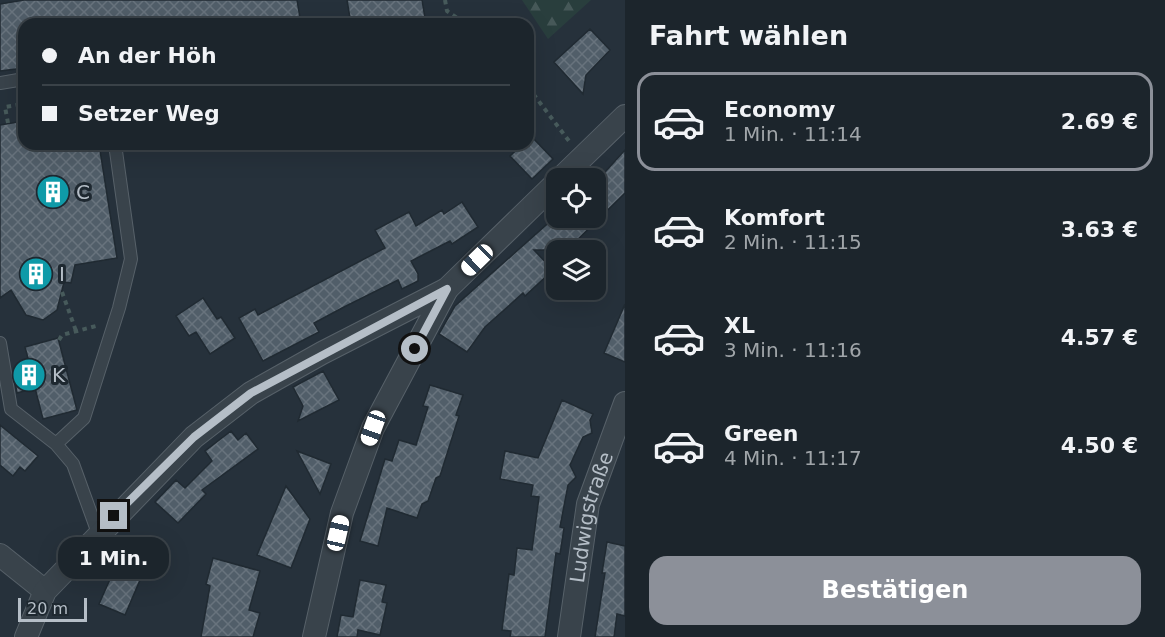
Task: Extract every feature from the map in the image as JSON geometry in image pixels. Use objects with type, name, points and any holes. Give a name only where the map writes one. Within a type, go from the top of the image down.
[{"type":"street","points":[[572,168],[625,116]]},
{"type":"street","points":[[26,637],[45,591],[98,533],[194,437],[251,393],[447,289],[546,193]]},
{"type":"street","points":[[314,637],[342,513],[373,428],[447,289]]},
{"type":"street","name":"Ludwigstraße","points":[[569,637],[588,504],[625,403]]},
{"type":"street","points":[[0,555],[45,591]]},
{"type":"lane","points":[[0,83],[18,80]]},
{"type":"lane","points":[[56,444],[84,418],[131,259],[116,150]]},
{"type":"lane","points":[[0,343],[11,409],[56,444],[73,464],[98,533]]},
{"type":"path","points":[[445,0],[447,10],[458,18]]},
{"type":"path","points":[[534,95],[583,158]]},
{"type":"path","points":[[8,123],[5,107],[18,105]]},
{"type":"path","points":[[62,292],[76,331]]},
{"type":"path","points":[[59,340],[62,335],[114,321]]},
{"type":"green space","points":[[522,0],[591,0],[548,39]]},
{"type":"building","points":[[24,0],[297,0],[300,18],[18,18],[18,69],[0,71],[0,4]]},
{"type":"building","points":[[347,0],[422,0],[425,18],[350,18]]},
{"type":"building","points":[[590,29],[610,50],[586,75],[583,94],[554,62]]},
{"type":"building","name":"C","points":[[18,122],[18,150],[100,150],[117,258],[75,265],[71,283],[64,282],[57,310],[43,320],[26,315],[11,290],[0,298],[0,125]]},
{"type":"building","points":[[534,139],[553,159],[532,179],[510,156],[516,150],[534,150]]},
{"type":"building","points":[[625,150],[625,193],[606,212],[606,171]]},
{"type":"building","points":[[462,202],[478,227],[452,244],[450,241],[411,261],[418,274],[418,281],[402,289],[398,280],[344,307],[314,323],[319,332],[263,361],[239,318],[255,309],[258,315],[385,248],[375,230],[409,212],[416,226],[442,210],[444,214]]},
{"type":"building","points":[[546,225],[546,228],[589,228],[577,240],[546,240],[546,250],[534,250],[546,263],[546,276],[525,296],[523,293],[485,327],[467,352],[439,334],[455,306]]},
{"type":"building","points":[[203,298],[217,319],[221,317],[235,338],[210,354],[196,332],[189,336],[176,316]]},
{"type":"building","points":[[625,304],[625,362],[604,353]]},
{"type":"building","name":"K","points":[[58,338],[77,410],[43,419],[35,388],[17,393],[13,371],[30,366],[25,347]]},
{"type":"building","points":[[323,371],[339,400],[298,421],[303,406],[293,387]]},
{"type":"building","points":[[430,385],[463,395],[456,415],[459,416],[440,476],[436,478],[428,501],[422,504],[417,518],[387,508],[378,546],[360,541],[385,459],[392,461],[399,440],[416,445],[428,407],[423,406]]},
{"type":"building","points":[[562,400],[593,414],[590,420],[592,433],[583,437],[570,465],[576,477],[568,485],[560,527],[564,528],[560,554],[556,553],[545,637],[510,637],[511,631],[502,630],[509,574],[514,575],[517,548],[532,550],[539,497],[531,496],[533,485],[500,479],[505,451],[538,458]]},
{"type":"building","points":[[0,425],[38,456],[25,471],[20,467],[13,476],[0,465]]},
{"type":"building","points":[[231,431],[238,440],[246,433],[258,449],[202,490],[206,494],[178,523],[155,502],[176,480],[185,488],[212,461],[205,451]]},
{"type":"building","points":[[297,451],[331,464],[320,494]]},
{"type":"building","points":[[286,486],[310,519],[291,568],[257,555]]},
{"type":"building","points":[[607,542],[625,546],[625,616],[617,614],[614,637],[595,637],[605,573],[602,573]]},
{"type":"building","points":[[213,558],[260,571],[249,610],[260,613],[253,637],[201,637],[210,586],[206,584]]},
{"type":"building","points":[[115,568],[140,580],[125,615],[99,604]]},
{"type":"building","points":[[360,580],[386,585],[382,602],[387,603],[380,635],[358,630],[357,637],[337,637],[341,615],[353,617]]},
{"type":"place","name":"C","points":[[53,192]]},
{"type":"place","name":"I","points":[[36,274]]},
{"type":"place","name":"K","points":[[29,375]]},
{"type":"route","points":[[114,516],[194,437],[251,393],[322,353],[447,289],[415,349]]}]
